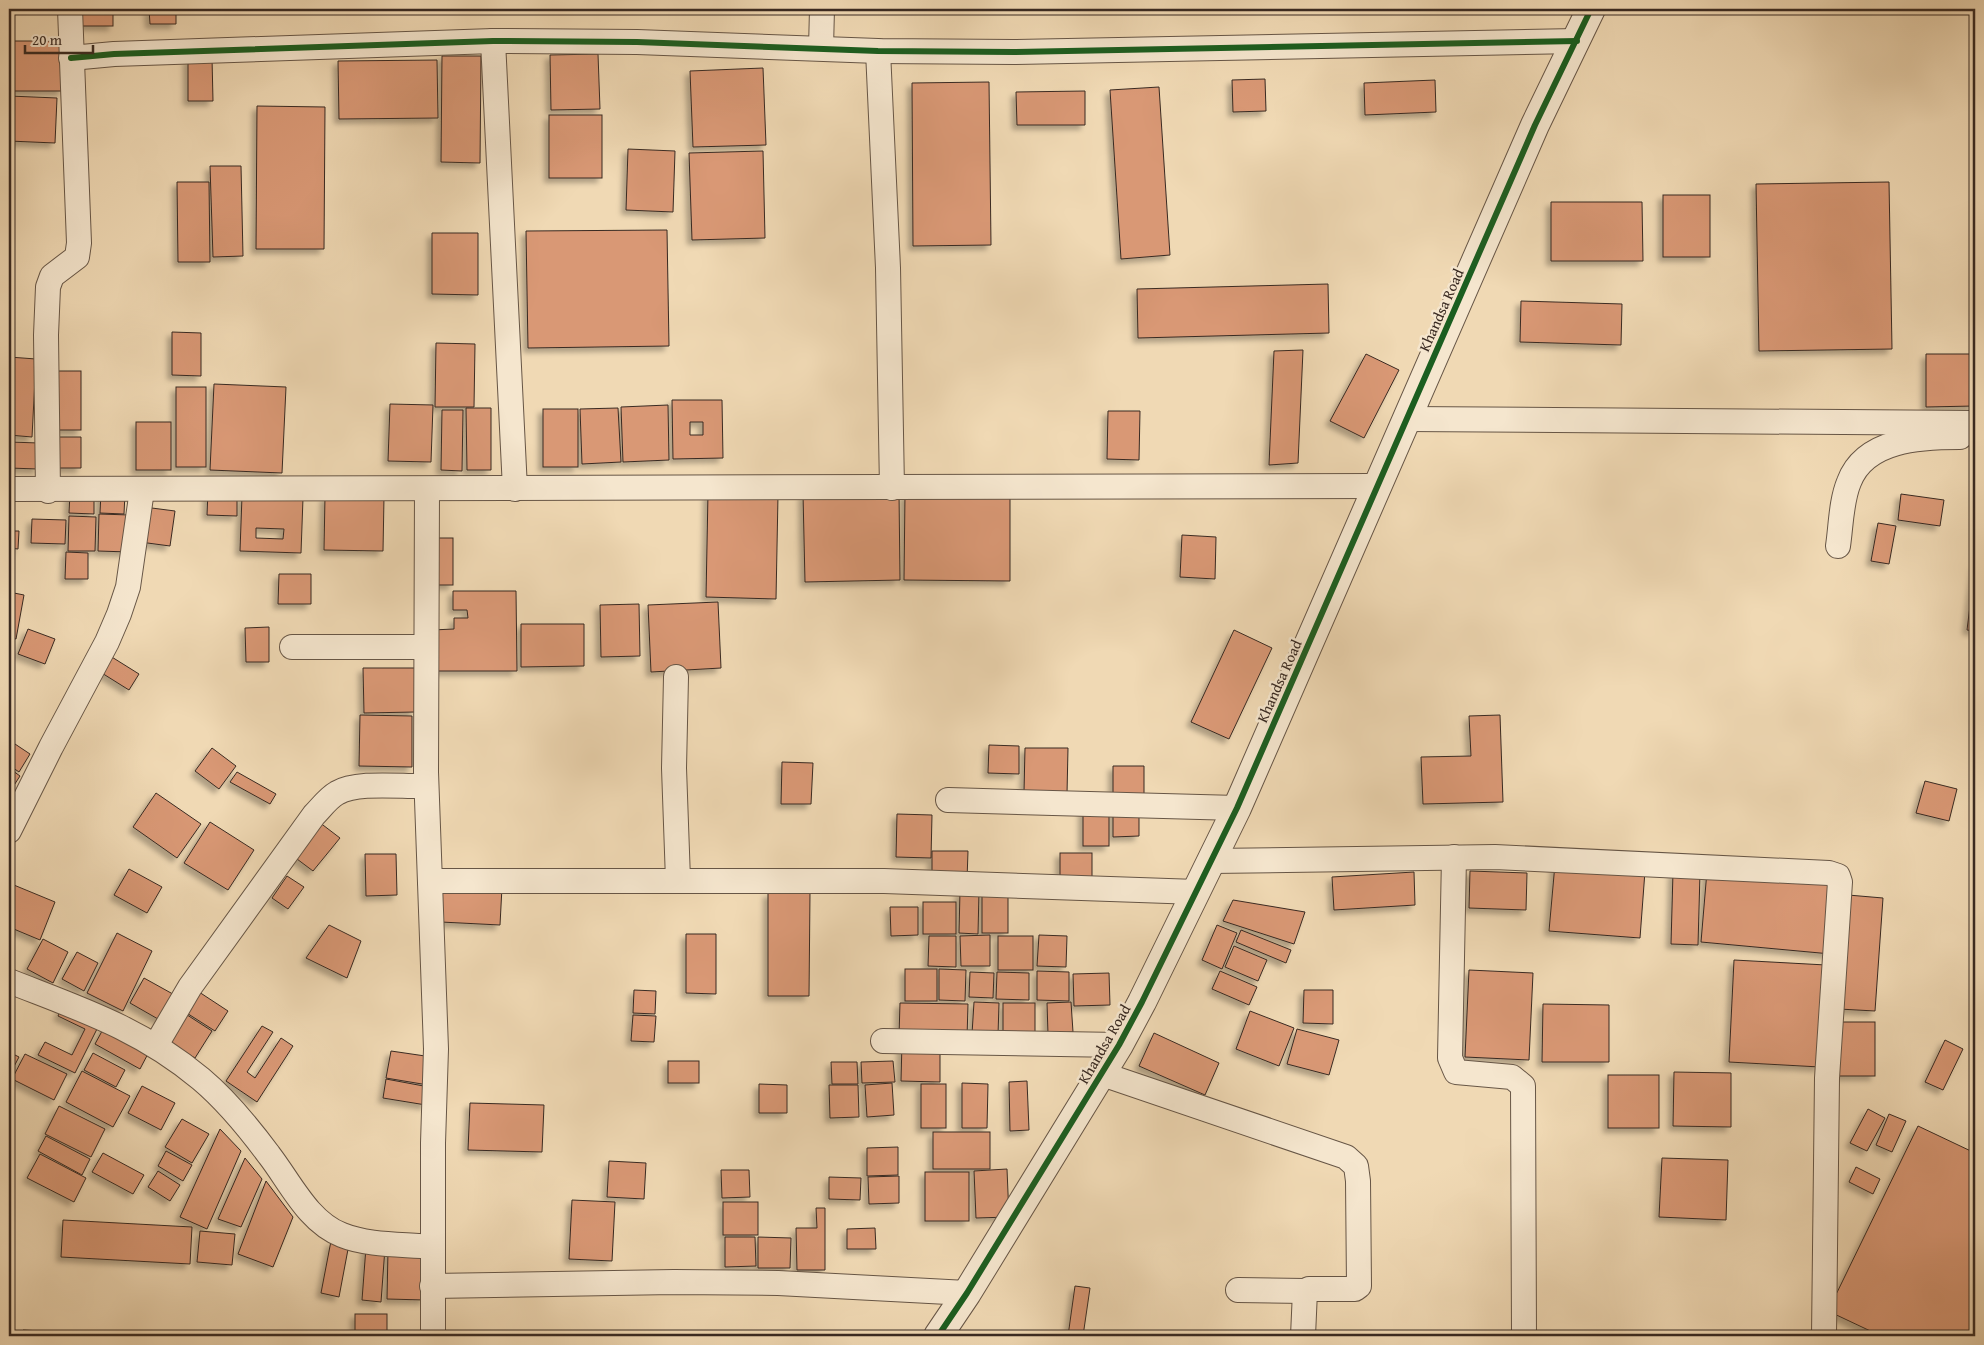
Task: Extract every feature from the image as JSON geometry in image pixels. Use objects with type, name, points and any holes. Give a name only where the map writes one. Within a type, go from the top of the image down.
[{"type":"street","points":[[48,491],[46,336],[48,287],[52,276],[77,257],[79,243],[70,9]]},
{"type":"street","points":[[821,48],[822,9]]},
{"type":"street","name":"Khandsa Road","points":[[938,1336],[967,1293],[1102,1074],[1142,1002],[1197,892],[1237,808],[1535,126],[1591,9]]},
{"type":"street","points":[[71,58],[114,54],[493,41],[636,42],[878,51],[1024,52],[1577,41]]},
{"type":"street","points":[[493,41],[515,489]]},
{"type":"street","points":[[878,51],[888,268],[892,488]]},
{"type":"street","points":[[1406,419],[1975,423]]},
{"type":"street","points":[[1838,546],[1848,482],[1859,463],[1877,450],[1899,443],[1975,437]]},
{"type":"street","points":[[9,490],[1377,486]]},
{"type":"street","points":[[9,831],[51,746],[107,642],[119,614],[128,587],[142,490]]},
{"type":"street","points":[[426,490],[426,786],[436,1049],[432,1247],[433,1336]]},
{"type":"street","points":[[292,647],[425,647]]},
{"type":"street","points":[[676,677],[674,768],[678,880]]},
{"type":"street","points":[[156,1045],[190,987],[314,815],[335,794],[346,789],[364,787],[426,786]]},
{"type":"street","points":[[948,800],[1237,808]]},
{"type":"street","points":[[1454,857],[1450,1058],[1456,1072],[1512,1077],[1523,1086],[1524,1336]]},
{"type":"street","points":[[1211,861],[1495,857],[1829,873],[1838,876],[1840,882],[1827,1078],[1824,1336]]},
{"type":"street","points":[[430,881],[884,881],[1197,892]]},
{"type":"street","points":[[9,981],[123,1026],[156,1045],[215,1091],[268,1154],[311,1213],[326,1227],[356,1240],[432,1247]]},
{"type":"street","points":[[883,1041],[1118,1044]]},
{"type":"street","points":[[1102,1074],[1346,1157],[1356,1166],[1358,1180],[1359,1286],[1355,1289],[1304,1291],[1238,1290]]},
{"type":"street","points":[[432,1286],[731,1282],[967,1293]]},
{"type":"street","points":[[1303,1336],[1304,1291]]},
{"type":"building","points":[[78,9],[113,9],[113,26],[78,26]]},
{"type":"building","points":[[149,9],[176,9],[176,24],[150,24]]},
{"type":"building","points":[[9,41],[63,41],[63,91],[9,91]]},
{"type":"building","points":[[598,54],[600,109],[551,110],[550,55]]},
{"type":"building","points":[[442,56],[481,56],[480,163],[441,162]]},
{"type":"building","points":[[188,58],[212,58],[213,101],[188,101]]},
{"type":"building","points":[[437,60],[438,118],[339,119],[338,61]]},
{"type":"building","points":[[763,68],[766,145],[693,147],[690,71]]},
{"type":"building","points":[[1265,79],[1266,111],[1233,112],[1232,80]]},
{"type":"building","points":[[1435,80],[1436,112],[1365,115],[1364,83]]},
{"type":"building","points":[[989,82],[991,245],[913,246],[912,83]]},
{"type":"building","points":[[1159,87],[1170,255],[1121,259],[1110,90]]},
{"type":"building","points":[[1085,91],[1085,125],[1017,125],[1016,92]]},
{"type":"building","points":[[9,96],[57,98],[55,143],[9,141]]},
{"type":"building","points":[[257,106],[325,107],[324,249],[256,249]]},
{"type":"building","points":[[549,115],[602,115],[602,178],[549,178]]},
{"type":"building","points":[[628,149],[675,151],[673,212],[626,210]]},
{"type":"building","points":[[763,151],[765,238],[692,240],[689,153]]},
{"type":"building","points":[[210,166],[241,166],[243,256],[213,257]]},
{"type":"building","points":[[177,182],[209,182],[210,262],[178,262]]},
{"type":"building","points":[[1889,182],[1892,349],[1759,351],[1756,184]]},
{"type":"building","points":[[1663,195],[1710,195],[1710,257],[1663,257]]},
{"type":"building","points":[[1551,202],[1642,202],[1643,261],[1551,261]]},
{"type":"building","points":[[667,230],[669,346],[528,348],[526,231]]},
{"type":"building","points":[[432,233],[478,233],[478,295],[432,294]]},
{"type":"building","points":[[1328,284],[1329,333],[1138,338],[1137,289]]},
{"type":"building","points":[[1521,301],[1622,304],[1621,345],[1520,342]]},
{"type":"building","points":[[172,332],[201,333],[201,376],[172,375]]},
{"type":"building","points":[[436,343],[475,344],[474,407],[435,407]]},
{"type":"building","points":[[1303,350],[1298,463],[1269,465],[1274,351]]},
{"type":"building","points":[[1366,354],[1399,370],[1364,438],[1330,421]]},
{"type":"building","points":[[1926,354],[1974,354],[1974,406],[1926,407]]},
{"type":"building","points":[[9,357],[36,359],[32,437],[9,435]]},
{"type":"building","points":[[57,371],[81,371],[81,430],[57,430]]},
{"type":"building","points":[[214,384],[286,387],[282,473],[210,470]]},
{"type":"building","points":[[176,387],[206,387],[206,467],[176,467]]},
{"type":"building","points":[[672,400],[722,400],[723,458],[673,459]],"holes":[[[690,422],[703,422],[703,435],[690,435]]]},
{"type":"building","points":[[390,404],[433,405],[431,462],[388,461]]},
{"type":"building","points":[[668,405],[669,460],[623,462],[621,407]]},
{"type":"building","points":[[466,408],[491,408],[491,470],[467,470]]},
{"type":"building","points":[[618,408],[621,462],[582,464],[580,409]]},
{"type":"building","points":[[543,409],[578,409],[578,467],[543,467]]},
{"type":"building","points":[[442,410],[463,410],[462,471],[441,470]]},
{"type":"building","points":[[1108,411],[1140,411],[1139,460],[1107,459]]},
{"type":"building","points":[[136,422],[171,422],[171,470],[136,470]]},
{"type":"building","points":[[50,437],[81,437],[81,468],[51,468]]},
{"type":"building","points":[[9,442],[39,443],[38,469],[9,468]]},
{"type":"building","points":[[208,491],[237,492],[237,516],[207,515]]},
{"type":"building","points":[[101,492],[125,493],[124,514],[100,513]]},
{"type":"building","points":[[899,492],[900,580],[805,582],[803,494]]},
{"type":"building","points":[[70,493],[94,494],[94,514],[69,513]]},
{"type":"building","points":[[708,493],[778,495],[776,599],[706,597]]},
{"type":"building","points":[[905,494],[1010,495],[1010,581],[904,580]]},
{"type":"building","points":[[1901,494],[1944,500],[1940,526],[1898,520]]},
{"type":"building","points":[[242,496],[303,498],[301,553],[240,551]],"holes":[[[256,528],[284,529],[283,539],[256,538]]]},
{"type":"building","points":[[325,496],[384,497],[383,551],[324,550]]},
{"type":"building","points":[[144,507],[175,511],[170,546],[140,542]]},
{"type":"building","points":[[99,514],[130,515],[129,552],[98,551]]},
{"type":"building","points":[[69,516],[96,517],[95,551],[68,551]]},
{"type":"building","points":[[32,519],[66,520],[65,544],[31,543]]},
{"type":"building","points":[[1878,523],[1896,526],[1889,564],[1871,561]]},
{"type":"building","points":[[9,531],[19,531],[18,549],[9,548]]},
{"type":"building","points":[[1182,535],[1216,537],[1215,579],[1180,577]]},
{"type":"building","points":[[433,538],[453,538],[453,585],[433,585]]},
{"type":"building","points":[[66,552],[88,553],[88,579],[65,579]]},
{"type":"building","points":[[1975,565],[1975,631],[1967,630]]},
{"type":"building","points":[[279,574],[311,574],[311,604],[278,604]]},
{"type":"building","points":[[453,591],[516,591],[517,671],[433,671],[432,630],[454,629],[454,618],[468,618],[467,610],[453,610]]},
{"type":"building","points":[[9,592],[24,595],[16,639],[9,637]]},
{"type":"building","points":[[718,602],[721,668],[651,672],[648,605]]},
{"type":"building","points":[[639,604],[640,656],[601,657],[600,605]]},
{"type":"building","points":[[521,624],[584,624],[584,666],[521,667]]},
{"type":"building","points":[[269,627],[269,662],[246,662],[245,628]]},
{"type":"building","points":[[28,629],[55,639],[45,664],[18,654]]},
{"type":"building","points":[[1234,630],[1272,648],[1229,739],[1191,722]]},
{"type":"building","points":[[107,654],[139,674],[129,690],[97,670]]},
{"type":"building","points":[[363,668],[415,668],[415,712],[364,713]]},
{"type":"building","points":[[360,715],[412,716],[412,767],[359,766]]},
{"type":"building","points":[[1500,715],[1503,802],[1423,804],[1421,757],[1471,756],[1469,716]]},
{"type":"building","points":[[9,740],[30,754],[19,772],[9,765]]},
{"type":"building","points":[[989,745],[1019,746],[1019,774],[988,773]]},
{"type":"building","points":[[212,748],[236,766],[219,789],[195,771]]},
{"type":"building","points":[[1025,748],[1068,748],[1067,794],[1024,792]]},
{"type":"building","points":[[782,762],[813,763],[811,804],[781,804]]},
{"type":"building","points":[[1113,766],[1144,766],[1144,798],[1113,799]]},
{"type":"building","points":[[9,768],[20,776],[9,793]]},
{"type":"building","points":[[237,772],[276,794],[270,804],[230,782]]},
{"type":"building","points":[[1925,781],[1957,789],[1949,821],[1916,813]]},
{"type":"building","points":[[156,793],[201,824],[177,858],[133,827]]},
{"type":"building","points":[[1083,809],[1109,809],[1109,846],[1083,846]]},
{"type":"building","points":[[1113,809],[1139,809],[1139,836],[1113,837]]},
{"type":"building","points":[[897,814],[932,815],[931,858],[896,857]]},
{"type":"building","points":[[210,822],[254,850],[228,890],[184,863]]},
{"type":"building","points":[[319,822],[340,838],[313,871],[293,856]]},
{"type":"building","points":[[932,851],[968,851],[967,880],[932,879]]},
{"type":"building","points":[[1060,853],[1092,853],[1092,880],[1060,880]]},
{"type":"building","points":[[365,854],[396,854],[397,895],[366,896]]},
{"type":"building","points":[[1555,864],[1645,871],[1640,938],[1549,931]]},
{"type":"building","points":[[129,869],[162,887],[147,913],[114,895]]},
{"type":"building","points":[[1470,871],[1527,873],[1526,910],[1469,908]]},
{"type":"building","points":[[1707,871],[1838,883],[1831,954],[1701,942]]},
{"type":"building","points":[[1414,872],[1415,905],[1334,910],[1332,877]]},
{"type":"building","points":[[1673,872],[1700,873],[1698,945],[1671,944]]},
{"type":"building","points":[[287,876],[304,887],[288,909],[272,898]]},
{"type":"building","points":[[9,883],[55,902],[40,940],[9,927]]},
{"type":"building","points":[[442,884],[502,887],[500,925],[441,922]]},
{"type":"building","points":[[960,891],[979,891],[978,934],[959,933]]},
{"type":"building","points":[[982,891],[1008,891],[1008,933],[982,933]]},
{"type":"building","points":[[768,893],[810,893],[809,996],[768,996]]},
{"type":"building","points":[[1848,895],[1883,898],[1875,1011],[1839,1009]]},
{"type":"building","points":[[1233,900],[1305,912],[1294,944],[1223,921]]},
{"type":"building","points":[[923,902],[956,902],[956,934],[923,934]]},
{"type":"building","points":[[890,907],[918,907],[918,935],[891,936]]},
{"type":"building","points":[[329,925],[361,941],[347,978],[306,958]]},
{"type":"building","points":[[1217,925],[1237,933],[1222,969],[1202,960]]},
{"type":"building","points":[[1241,930],[1291,950],[1286,963],[1236,942]]},
{"type":"building","points":[[117,933],[152,951],[123,1011],[87,993]]},
{"type":"building","points":[[686,934],[716,934],[716,994],[686,993]]},
{"type":"building","points":[[990,935],[990,966],[961,966],[960,936]]},
{"type":"building","points":[[1039,935],[1067,936],[1066,967],[1037,966]]},
{"type":"building","points":[[929,936],[956,936],[956,967],[928,966]]},
{"type":"building","points":[[998,936],[1033,936],[1033,970],[998,970]]},
{"type":"building","points":[[43,939],[68,952],[53,983],[27,969]]},
{"type":"building","points":[[1234,946],[1267,960],[1258,981],[1225,967]]},
{"type":"building","points":[[77,952],[98,963],[84,991],[62,979]]},
{"type":"building","points":[[1734,960],[1826,965],[1820,1067],[1729,1062]]},
{"type":"building","points":[[905,969],[937,969],[937,1001],[905,1001]]},
{"type":"building","points":[[939,969],[966,970],[965,1001],[939,1000]]},
{"type":"building","points":[[1469,970],[1533,973],[1529,1060],[1465,1057]]},
{"type":"building","points":[[1037,971],[1069,972],[1069,1001],[1037,1000]]},
{"type":"building","points":[[1220,971],[1257,987],[1249,1005],[1212,989]]},
{"type":"building","points":[[970,972],[994,973],[993,998],[969,997]]},
{"type":"building","points":[[997,972],[1029,973],[1029,1000],[996,999]]},
{"type":"building","points":[[1109,973],[1110,1005],[1074,1006],[1073,974]]},
{"type":"building","points":[[144,978],[180,998],[165,1023],[130,1003]]},
{"type":"building","points":[[196,990],[228,1011],[215,1031],[182,1010]]},
{"type":"building","points":[[634,990],[656,991],[655,1014],[633,1013]]},
{"type":"building","points":[[1304,990],[1333,990],[1333,1024],[1303,1023]]},
{"type":"building","points":[[974,1002],[999,1003],[998,1035],[972,1034]]},
{"type":"building","points":[[1071,1002],[1073,1032],[1048,1034],[1047,1003]]},
{"type":"building","points":[[900,1003],[968,1004],[967,1038],[899,1036]]},
{"type":"building","points":[[1003,1003],[1035,1003],[1035,1036],[1003,1036]]},
{"type":"building","points":[[1543,1004],[1609,1005],[1609,1062],[1542,1062]]},
{"type":"building","points":[[62,1007],[99,1025],[75,1073],[38,1055],[45,1042],[72,1055],[85,1029],[58,1016]]},
{"type":"building","points":[[181,1011],[212,1031],[195,1058],[163,1039]]},
{"type":"building","points":[[1250,1011],[1294,1028],[1279,1066],[1236,1049]]},
{"type":"building","points":[[633,1015],[656,1016],[654,1042],[631,1041]]},
{"type":"building","points":[[107,1022],[152,1046],[140,1069],[95,1044]]},
{"type":"building","points":[[1832,1022],[1875,1022],[1875,1076],[1832,1076]]},
{"type":"building","points":[[262,1026],[273,1032],[247,1072],[255,1078],[281,1038],[293,1046],[257,1102],[226,1081]]},
{"type":"building","points":[[1297,1029],[1339,1040],[1329,1075],[1287,1064]]},
{"type":"building","points":[[1154,1033],[1219,1063],[1205,1095],[1139,1066]]},
{"type":"building","points":[[1945,1040],[1963,1049],[1943,1090],[1925,1082]]},
{"type":"building","points":[[902,1042],[940,1043],[940,1082],[901,1081]]},
{"type":"building","points":[[391,1051],[432,1057],[428,1085],[386,1078]]},
{"type":"building","points":[[9,1052],[19,1057],[9,1076]]},
{"type":"building","points":[[93,1053],[125,1070],[116,1087],[84,1070]]},
{"type":"building","points":[[25,1054],[67,1074],[54,1100],[12,1079]]},
{"type":"building","points":[[668,1061],[699,1061],[699,1083],[668,1083]]},
{"type":"building","points":[[893,1061],[895,1082],[862,1083],[861,1062]]},
{"type":"building","points":[[831,1062],[857,1062],[858,1084],[832,1084]]},
{"type":"building","points":[[82,1071],[130,1096],[113,1127],[66,1102]]},
{"type":"building","points":[[1674,1072],[1731,1073],[1731,1127],[1673,1126]]},
{"type":"building","points":[[1608,1075],[1659,1075],[1659,1128],[1608,1128]]},
{"type":"building","points":[[386,1079],[429,1087],[426,1105],[383,1098]]},
{"type":"building","points":[[1027,1081],[1029,1130],[1010,1131],[1009,1082]]},
{"type":"building","points":[[892,1083],[894,1115],[867,1117],[865,1085]]},
{"type":"building","points":[[962,1083],[988,1084],[987,1128],[962,1128]]},
{"type":"building","points":[[759,1084],[787,1085],[787,1113],[759,1113]]},
{"type":"building","points":[[921,1084],[946,1084],[946,1128],[921,1128]]},
{"type":"building","points":[[829,1085],[858,1085],[859,1117],[830,1118]]},
{"type":"building","points":[[142,1086],[175,1103],[161,1130],[128,1113]]},
{"type":"building","points":[[470,1103],[544,1105],[542,1152],[468,1150]]},
{"type":"building","points":[[59,1106],[105,1129],[91,1157],[45,1134]]},
{"type":"building","points":[[1868,1109],[1885,1118],[1867,1151],[1850,1143]]},
{"type":"building","points":[[1889,1114],[1906,1121],[1892,1152],[1876,1145]]},
{"type":"building","points":[[182,1119],[209,1134],[192,1163],[165,1147]]},
{"type":"building","points":[[1918,1126],[1975,1153],[1975,1336],[1881,1336],[1828,1311]]},
{"type":"building","points":[[220,1129],[241,1151],[207,1229],[180,1217]]},
{"type":"building","points":[[933,1132],[990,1132],[990,1169],[933,1169]]},
{"type":"building","points":[[46,1136],[90,1159],[82,1175],[38,1151]]},
{"type":"building","points":[[898,1147],[898,1175],[867,1176],[867,1148]]},
{"type":"building","points":[[166,1151],[192,1165],[183,1181],[158,1166]]},
{"type":"building","points":[[103,1153],[144,1175],[133,1194],[92,1172]]},
{"type":"building","points":[[40,1154],[86,1178],[74,1202],[27,1178]]},
{"type":"building","points":[[245,1158],[262,1179],[241,1227],[218,1219]]},
{"type":"building","points":[[1662,1158],[1728,1160],[1726,1220],[1659,1217]]},
{"type":"building","points":[[609,1161],[646,1163],[644,1199],[607,1197]]},
{"type":"building","points":[[1856,1167],[1880,1179],[1873,1194],[1849,1182]]},
{"type":"building","points":[[1007,1169],[1009,1217],[976,1218],[974,1171]]},
{"type":"building","points":[[721,1170],[749,1170],[750,1197],[722,1198]]},
{"type":"building","points":[[158,1171],[180,1185],[170,1201],[148,1187]]},
{"type":"building","points":[[925,1172],[969,1172],[969,1221],[925,1221]]},
{"type":"building","points":[[899,1176],[899,1203],[869,1204],[868,1177]]},
{"type":"building","points":[[829,1177],[861,1178],[860,1200],[829,1199]]},
{"type":"building","points":[[266,1181],[293,1217],[273,1267],[238,1254]]},
{"type":"building","points":[[572,1200],[615,1202],[612,1261],[569,1259]]},
{"type":"building","points":[[723,1202],[758,1202],[758,1235],[723,1235]]},
{"type":"building","points":[[816,1208],[825,1208],[825,1270],[797,1270],[796,1228],[817,1228]]},
{"type":"building","points":[[63,1220],[192,1227],[190,1264],[61,1257]]},
{"type":"building","points":[[875,1228],[876,1249],[847,1249],[847,1229]]},
{"type":"building","points":[[200,1231],[235,1234],[232,1265],[197,1262]]},
{"type":"building","points":[[725,1237],[755,1237],[756,1266],[725,1267]]},
{"type":"building","points":[[758,1237],[791,1238],[790,1268],[758,1268]]},
{"type":"building","points":[[331,1241],[349,1244],[339,1297],[321,1293]]},
{"type":"building","points":[[366,1247],[385,1248],[381,1302],[362,1300]]},
{"type":"building","points":[[388,1250],[426,1251],[425,1300],[387,1299]]},
{"type":"building","points":[[1075,1286],[1090,1288],[1083,1336],[1068,1336]]},
{"type":"building","points":[[355,1314],[387,1314],[387,1336],[355,1336]]},
{"type":"building","points":[[23,1330],[60,1332],[60,1336],[23,1336]]},
{"type":"cycle path","points":[[938,1336],[967,1293],[1119,1045],[1142,1002],[1237,808],[1535,125],[1591,9]]},
{"type":"cycle path","points":[[71,58],[114,54],[493,41],[637,42],[878,51],[1014,52],[1577,41]]}]
